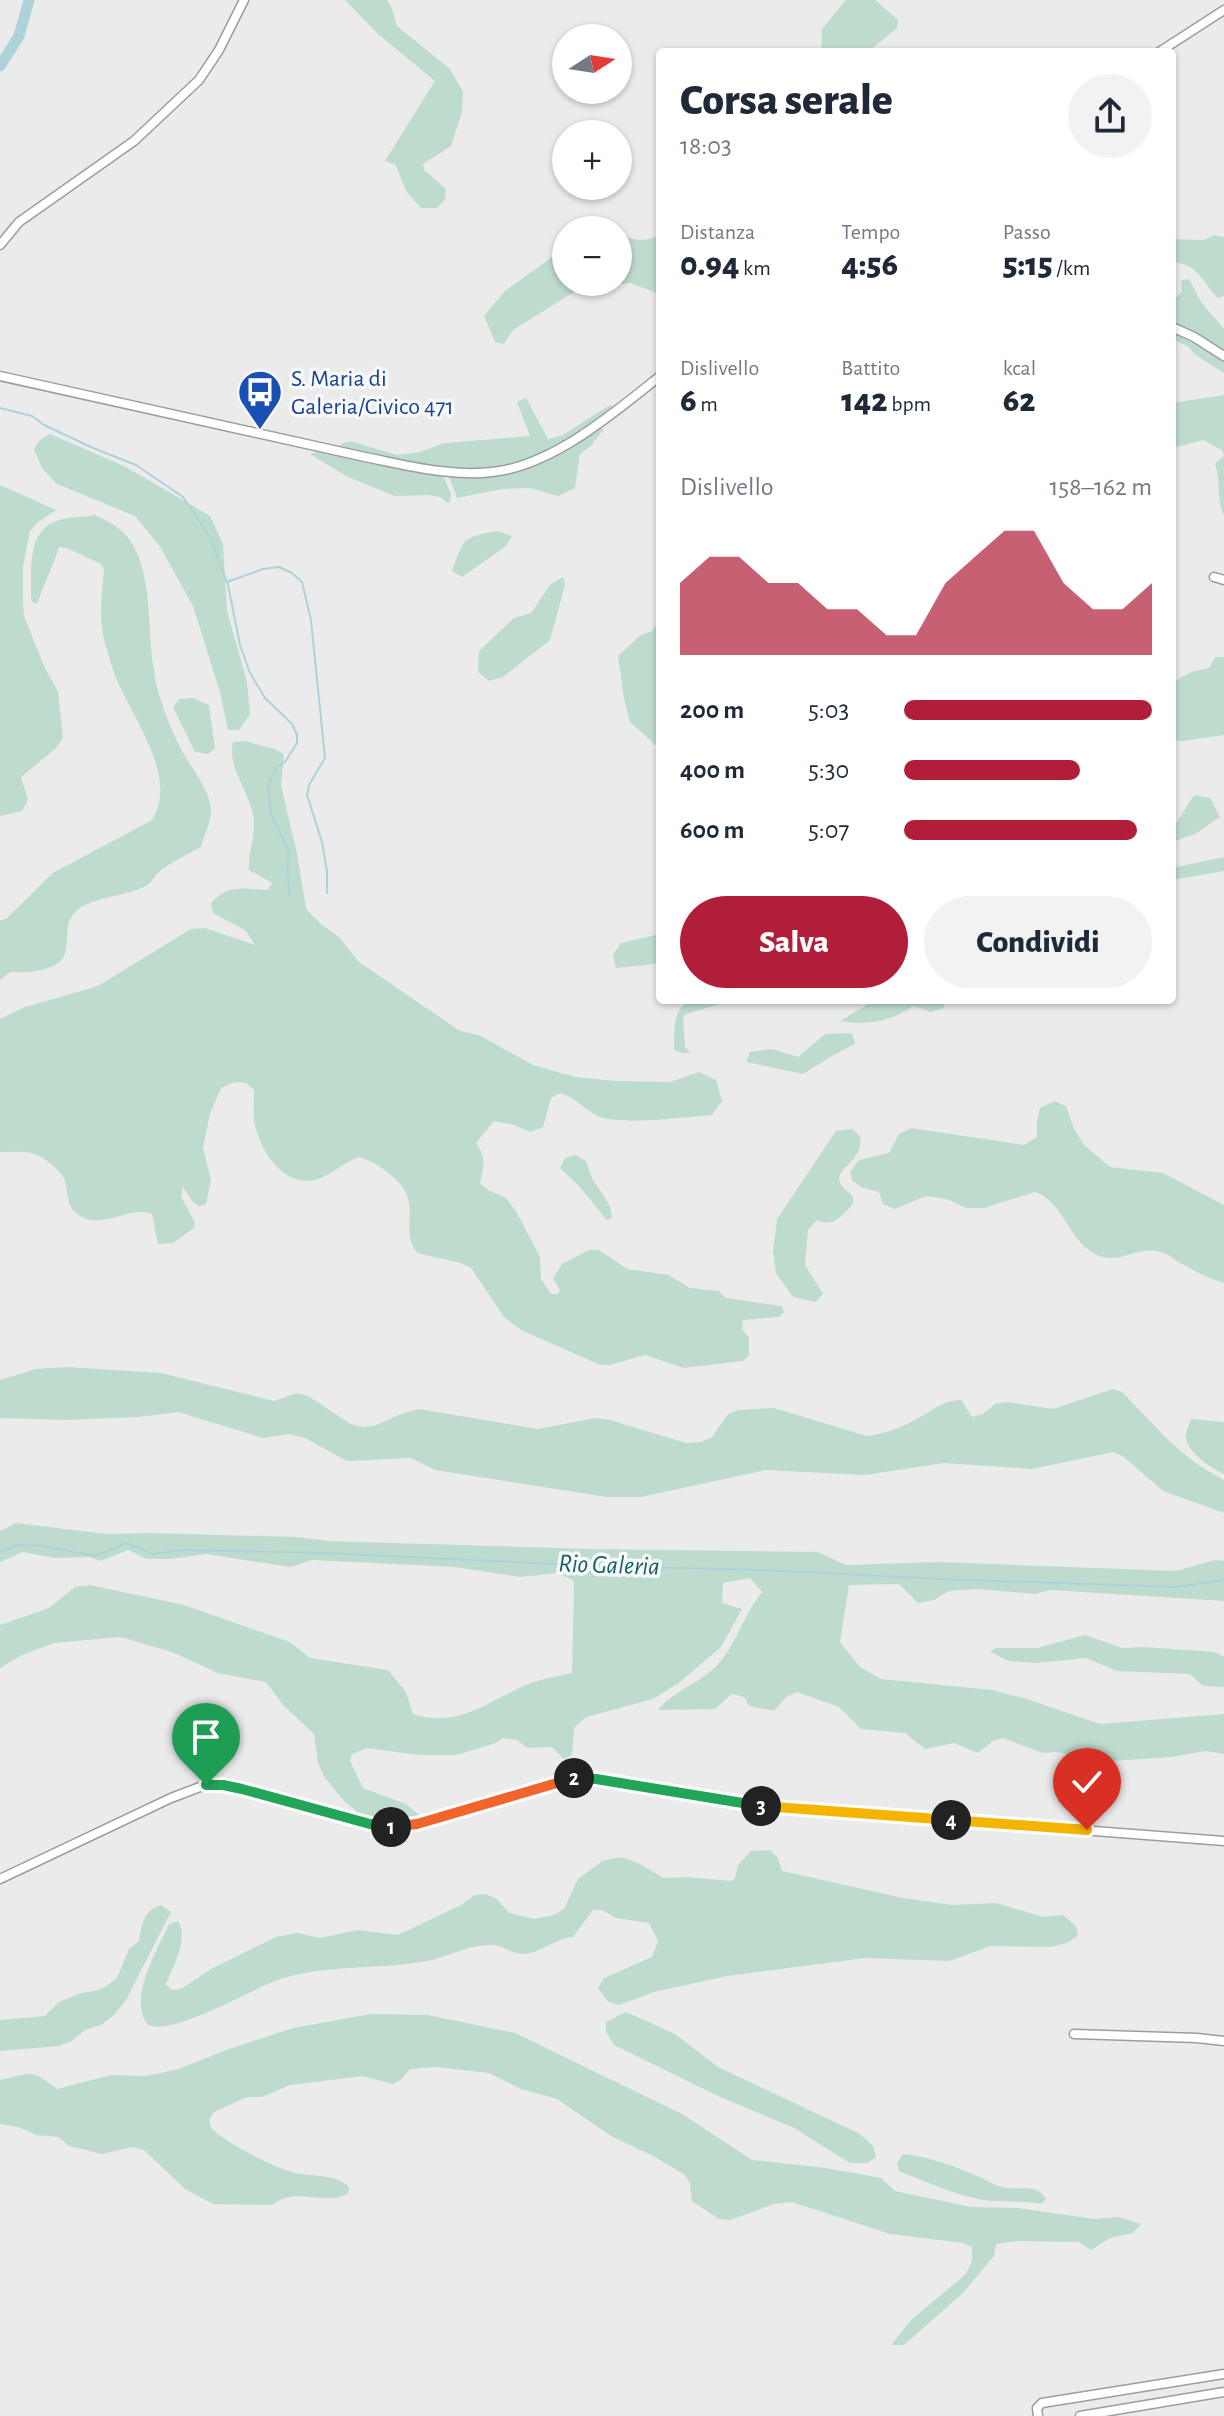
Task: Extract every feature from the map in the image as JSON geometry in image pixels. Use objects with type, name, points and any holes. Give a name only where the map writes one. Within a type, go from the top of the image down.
[{"type":"street","points":[[0,245],[19,222],[134,141],[199,80],[244,0]]},
{"type":"street","points":[[1165,48],[1224,10]]},
{"type":"street","points":[[1176,329],[1224,356]]},
{"type":"street","points":[[0,376],[365,457],[469,473],[507,470],[541,457],[591,428],[656,379]]},
{"type":"street","points":[[1214,577],[1224,580]]},
{"type":"street","points":[[0,1879],[191,1789],[212,1784],[387,1827],[417,1824],[581,1777],[754,1805],[1224,1841]]},
{"type":"street","points":[[1074,2034],[1224,2041]]},
{"type":"street","points":[[1038,2416],[1037,2408],[1042,2403],[1224,2374]]},
{"type":"street","points":[[1080,2416],[1224,2392]]},
{"type":"green space","points":[[345,0],[387,0],[397,26],[450,69],[463,92],[462,112],[451,146],[423,164],[424,170],[446,189],[445,199],[437,208],[421,208],[406,191],[396,165],[385,161],[435,81],[378,34]]},
{"type":"green space","points":[[846,0],[875,0],[898,20],[897,28],[873,48],[821,48],[822,29]]},
{"type":"green space","points":[[1214,235],[1224,237],[1224,296],[1218,298],[1199,274],[1176,262],[1176,239],[1204,240]]},
{"type":"green space","points":[[656,236],[656,293],[632,284],[632,238],[645,240]]},
{"type":"green space","points":[[552,257],[552,296],[568,296],[513,330],[504,344],[495,342],[484,316],[505,291]]},
{"type":"green space","points":[[1189,279],[1201,302],[1224,329],[1224,351],[1176,327],[1176,297],[1182,291],[1181,280]]},
{"type":"green space","points":[[1176,331],[1224,358],[1224,373],[1194,354],[1189,347],[1176,341]]},
{"type":"green space","points":[[1224,395],[1224,456],[1222,450],[1203,440],[1176,447],[1176,402]]},
{"type":"green space","points":[[526,398],[548,439],[563,435],[610,405],[615,408],[541,455],[491,471],[435,468],[340,448],[341,444],[350,441],[397,455],[420,452],[444,443],[530,436],[517,402]]},
{"type":"green space","points":[[604,429],[580,454],[575,488],[558,496],[530,488],[503,489],[457,498],[448,474],[471,475],[544,460]]},
{"type":"green space","points":[[50,434],[126,467],[210,516],[223,544],[227,611],[247,682],[250,714],[239,730],[228,730],[220,692],[193,606],[159,545],[135,516],[57,484],[42,468],[34,449],[40,440]]},
{"type":"green space","points":[[318,452],[442,473],[451,494],[450,502],[428,495],[395,496],[348,477],[310,454]]},
{"type":"green space","points":[[1224,456],[1224,516],[1215,464]]},
{"type":"green space","points":[[0,485],[56,510],[30,531],[23,566],[23,601],[24,616],[58,692],[63,738],[55,749],[21,777],[28,800],[22,811],[0,816]]},
{"type":"green space","points":[[95,515],[126,535],[139,559],[147,590],[158,691],[177,741],[208,796],[210,820],[201,847],[168,865],[148,885],[80,908],[68,924],[66,951],[54,966],[10,972],[0,980],[0,921],[7,918],[53,873],[152,820],[159,804],[157,768],[116,678],[105,643],[101,615],[104,569],[101,564],[59,547],[38,602],[34,604],[31,599],[33,551],[42,531],[63,519]]},
{"type":"green space","points":[[497,531],[512,536],[506,546],[462,577],[452,571],[466,541]]},
{"type":"green space","points":[[563,577],[565,585],[550,640],[503,677],[489,681],[478,672],[479,651],[514,618],[531,613],[550,585]]},
{"type":"green space","points":[[656,626],[656,745],[630,722],[618,656],[641,635],[652,631]]},
{"type":"green space","points":[[1215,657],[1224,657],[1224,735],[1176,740],[1176,681],[1191,672],[1209,668]]},
{"type":"green space","points":[[193,698],[209,705],[215,748],[208,754],[195,752],[173,707],[179,699]]},
{"type":"green space","points":[[245,741],[284,754],[281,786],[306,909],[338,936],[359,962],[460,1031],[479,1035],[533,1065],[575,1077],[616,1081],[670,1082],[699,1072],[716,1080],[722,1101],[712,1115],[653,1120],[608,1119],[560,1093],[551,1098],[543,1127],[531,1132],[494,1121],[476,1143],[484,1162],[480,1183],[506,1198],[516,1211],[540,1257],[541,1279],[551,1294],[558,1294],[560,1290],[553,1278],[562,1264],[589,1250],[599,1250],[627,1269],[669,1275],[690,1288],[719,1291],[726,1298],[782,1306],[784,1312],[779,1317],[743,1320],[742,1329],[749,1338],[749,1355],[743,1361],[684,1368],[645,1355],[600,1365],[521,1330],[504,1317],[471,1268],[417,1253],[410,1233],[407,1196],[402,1186],[380,1167],[359,1157],[315,1180],[303,1181],[292,1178],[274,1164],[257,1132],[254,1090],[246,1083],[235,1082],[221,1088],[210,1114],[203,1148],[211,1180],[206,1204],[199,1206],[193,1202],[183,1187],[181,1196],[195,1223],[194,1228],[173,1243],[158,1244],[152,1214],[134,1212],[98,1220],[80,1216],[70,1204],[63,1176],[46,1160],[34,1154],[0,1152],[0,1019],[25,1007],[98,986],[191,929],[205,928],[255,945],[245,930],[213,913],[211,903],[230,890],[268,890],[272,883],[249,870],[253,814],[235,769],[232,751],[233,742]]},
{"type":"green space","points":[[1194,795],[1210,798],[1220,817],[1195,834],[1176,841],[1176,824]]},
{"type":"green space","points":[[1224,857],[1224,871],[1176,879],[1176,867]]},
{"type":"green space","points":[[656,935],[656,964],[616,968],[613,955],[621,943]]},
{"type":"green space","points":[[686,1004],[720,1004],[686,1014],[683,1018],[685,1047],[691,1052],[674,1050],[676,1020]]},
{"type":"green space","points":[[868,1004],[944,1004],[944,1008],[931,1012],[913,1006],[878,1021],[840,1021]]},
{"type":"green space","points":[[852,1033],[855,1044],[803,1074],[746,1062],[750,1052],[772,1049],[798,1057],[825,1034]]},
{"type":"green space","points":[[1054,1101],[1066,1106],[1084,1145],[1110,1167],[1163,1173],[1224,1205],[1224,1283],[1160,1252],[1148,1250],[1110,1258],[1095,1254],[1078,1240],[1052,1203],[1035,1192],[984,1208],[966,1208],[947,1199],[926,1196],[895,1209],[883,1204],[879,1192],[861,1187],[852,1180],[850,1172],[859,1160],[889,1153],[899,1134],[911,1128],[1024,1145],[1037,1137],[1040,1108]]},
{"type":"green space","points":[[853,1129],[861,1138],[859,1149],[839,1178],[844,1189],[853,1196],[853,1204],[837,1220],[828,1223],[817,1220],[808,1230],[805,1265],[823,1294],[816,1302],[793,1297],[776,1273],[773,1252],[777,1219],[836,1131]]},
{"type":"green space","points":[[576,1155],[586,1161],[592,1178],[610,1206],[612,1217],[607,1220],[560,1168],[565,1158]]},
{"type":"green space","points":[[67,1367],[161,1373],[274,1401],[297,1393],[308,1396],[351,1424],[362,1427],[374,1426],[419,1409],[538,1429],[595,1418],[686,1443],[712,1437],[728,1414],[738,1410],[774,1408],[867,1436],[898,1428],[942,1404],[954,1401],[961,1400],[972,1417],[983,1414],[995,1404],[1006,1402],[1053,1409],[1113,1389],[1122,1392],[1181,1451],[1224,1480],[1224,1513],[1163,1491],[1124,1457],[1113,1452],[1032,1469],[944,1463],[865,1475],[766,1470],[641,1497],[607,1497],[435,1470],[411,1458],[347,1461],[305,1438],[289,1434],[263,1438],[178,1412],[66,1420],[0,1418],[0,1380],[36,1369]]},
{"type":"green space","points":[[1191,1419],[1224,1422],[1224,1474],[1195,1454],[1188,1444],[1186,1436]]},
{"type":"green space","points":[[16,1523],[106,1534],[297,1537],[329,1541],[591,1549],[818,1552],[846,1565],[940,1562],[1176,1571],[1215,1560],[1224,1561],[1224,1601],[1051,1590],[1035,1594],[977,1589],[949,1591],[934,1600],[918,1603],[899,1584],[849,1585],[840,1642],[860,1667],[881,1679],[992,1690],[1100,1724],[1224,1714],[1224,1754],[1205,1751],[1172,1757],[1112,1761],[1056,1752],[1043,1753],[1003,1738],[993,1741],[978,1753],[954,1743],[925,1749],[905,1733],[861,1729],[839,1707],[797,1692],[786,1697],[774,1711],[749,1706],[744,1697],[732,1694],[715,1709],[658,1710],[705,1676],[726,1655],[762,1592],[750,1578],[723,1583],[722,1603],[742,1609],[721,1647],[680,1682],[653,1699],[586,1717],[574,1728],[572,1755],[564,1759],[552,1747],[527,1748],[517,1740],[502,1738],[496,1743],[456,1755],[419,1755],[367,1748],[352,1754],[350,1761],[363,1788],[406,1804],[419,1815],[392,1820],[362,1816],[345,1802],[325,1778],[318,1763],[314,1734],[283,1705],[266,1682],[218,1673],[172,1652],[120,1637],[54,1643],[22,1655],[0,1668],[0,1625],[49,1608],[75,1587],[90,1585],[184,1605],[290,1642],[310,1658],[388,1670],[406,1692],[413,1714],[447,1718],[476,1710],[534,1682],[572,1673],[574,1581],[558,1573],[520,1577],[455,1567],[312,1560],[291,1567],[205,1554],[147,1559],[128,1550],[101,1561],[89,1557],[55,1558],[23,1552],[0,1562],[0,1531]]},
{"type":"green space","points":[[1085,1635],[1122,1648],[1215,1652],[1224,1657],[1224,1687],[1203,1686],[1190,1674],[1117,1671],[1086,1658],[1036,1663],[1009,1661],[990,1652],[995,1648],[1037,1648]]},
{"type":"green space","points":[[770,1850],[778,1858],[782,1871],[903,1898],[952,1905],[996,1903],[1043,1917],[1063,1915],[1076,1926],[1078,1936],[1051,1947],[991,1946],[949,1961],[865,1958],[727,1976],[654,1992],[619,2005],[608,2002],[598,1988],[604,1978],[652,1957],[658,1941],[649,1923],[616,1918],[602,1910],[593,1910],[573,1937],[528,1954],[496,1945],[483,1945],[421,1962],[310,1972],[275,1981],[208,2012],[169,2025],[155,2027],[146,2022],[142,2012],[143,1986],[152,1959],[169,1924],[178,1921],[181,1945],[166,1984],[171,1990],[181,1989],[213,1968],[276,1937],[297,1933],[320,1938],[358,1930],[398,1935],[461,1905],[475,1895],[486,1894],[497,1899],[509,1913],[534,1919],[554,1915],[564,1909],[578,1879],[602,1861],[621,1857],[664,1878],[732,1881],[738,1865],[751,1851]]},
{"type":"green space","points":[[161,1905],[171,1912],[126,2000],[115,2014],[101,2025],[85,2030],[72,2041],[59,2046],[0,2051],[0,2020],[45,2016],[59,2002],[105,1987],[117,1978],[129,1949],[139,1941],[147,1915]]},
{"type":"green space","points":[[626,2012],[675,2034],[718,2067],[860,2134],[873,2146],[876,2157],[867,2163],[850,2163],[794,2128],[718,2096],[614,2045],[606,2032],[606,2022]]},
{"type":"green space","points":[[371,2014],[428,2015],[515,2033],[682,2114],[752,2160],[881,2178],[895,2191],[971,2207],[1018,2208],[1094,2219],[1118,2217],[1141,2224],[1133,2233],[1110,2238],[1091,2250],[1079,2242],[1017,2241],[996,2244],[994,2256],[963,2293],[904,2345],[891,2345],[912,2319],[966,2274],[972,2261],[972,2247],[964,2243],[890,2234],[792,2202],[774,2204],[730,2220],[719,2219],[692,2201],[690,2183],[685,2175],[611,2136],[557,2099],[521,2089],[489,2073],[437,2067],[410,2069],[393,2084],[362,2076],[290,2085],[262,2097],[247,2097],[214,2112],[209,2120],[212,2129],[240,2148],[283,2169],[331,2178],[350,2188],[347,2194],[337,2198],[294,2196],[272,2205],[213,2204],[185,2189],[144,2150],[132,2147],[102,2154],[69,2146],[58,2137],[37,2135],[0,2124],[0,2080],[31,2074],[57,2089],[111,2075],[146,2076],[179,2069],[293,2028]]},
{"type":"green space","points":[[903,2154],[941,2162],[995,2185],[1034,2189],[1046,2199],[1042,2204],[991,2201],[963,2195],[899,2171],[897,2163]]},
{"type":"waterway","points":[[0,66],[19,36],[29,0]]},
{"type":"waterway","points":[[0,408],[32,416],[44,425],[136,465],[183,497],[210,537],[228,585],[240,645],[250,673],[265,698],[292,724],[297,735],[297,743],[285,762],[277,767],[268,786],[271,814],[289,852],[287,870],[290,896]]},
{"type":"waterway","points":[[227,582],[263,569],[279,567],[302,582],[311,620],[325,758],[309,785],[307,795],[322,842],[327,893]]},
{"type":"waterway","name":"Rio Galeria","points":[[0,1552],[17,1545],[43,1546],[95,1556],[126,1543],[153,1554],[181,1550],[324,1553],[1176,1587],[1224,1580]]},
{"type":"place","name":"S. Maria di Galeria/Civico 471","points":[[260,431]]},
{"type":"route","points":[[206,1785],[242,1789],[387,1827],[417,1824],[581,1777],[754,1805],[1087,1830]]}]
